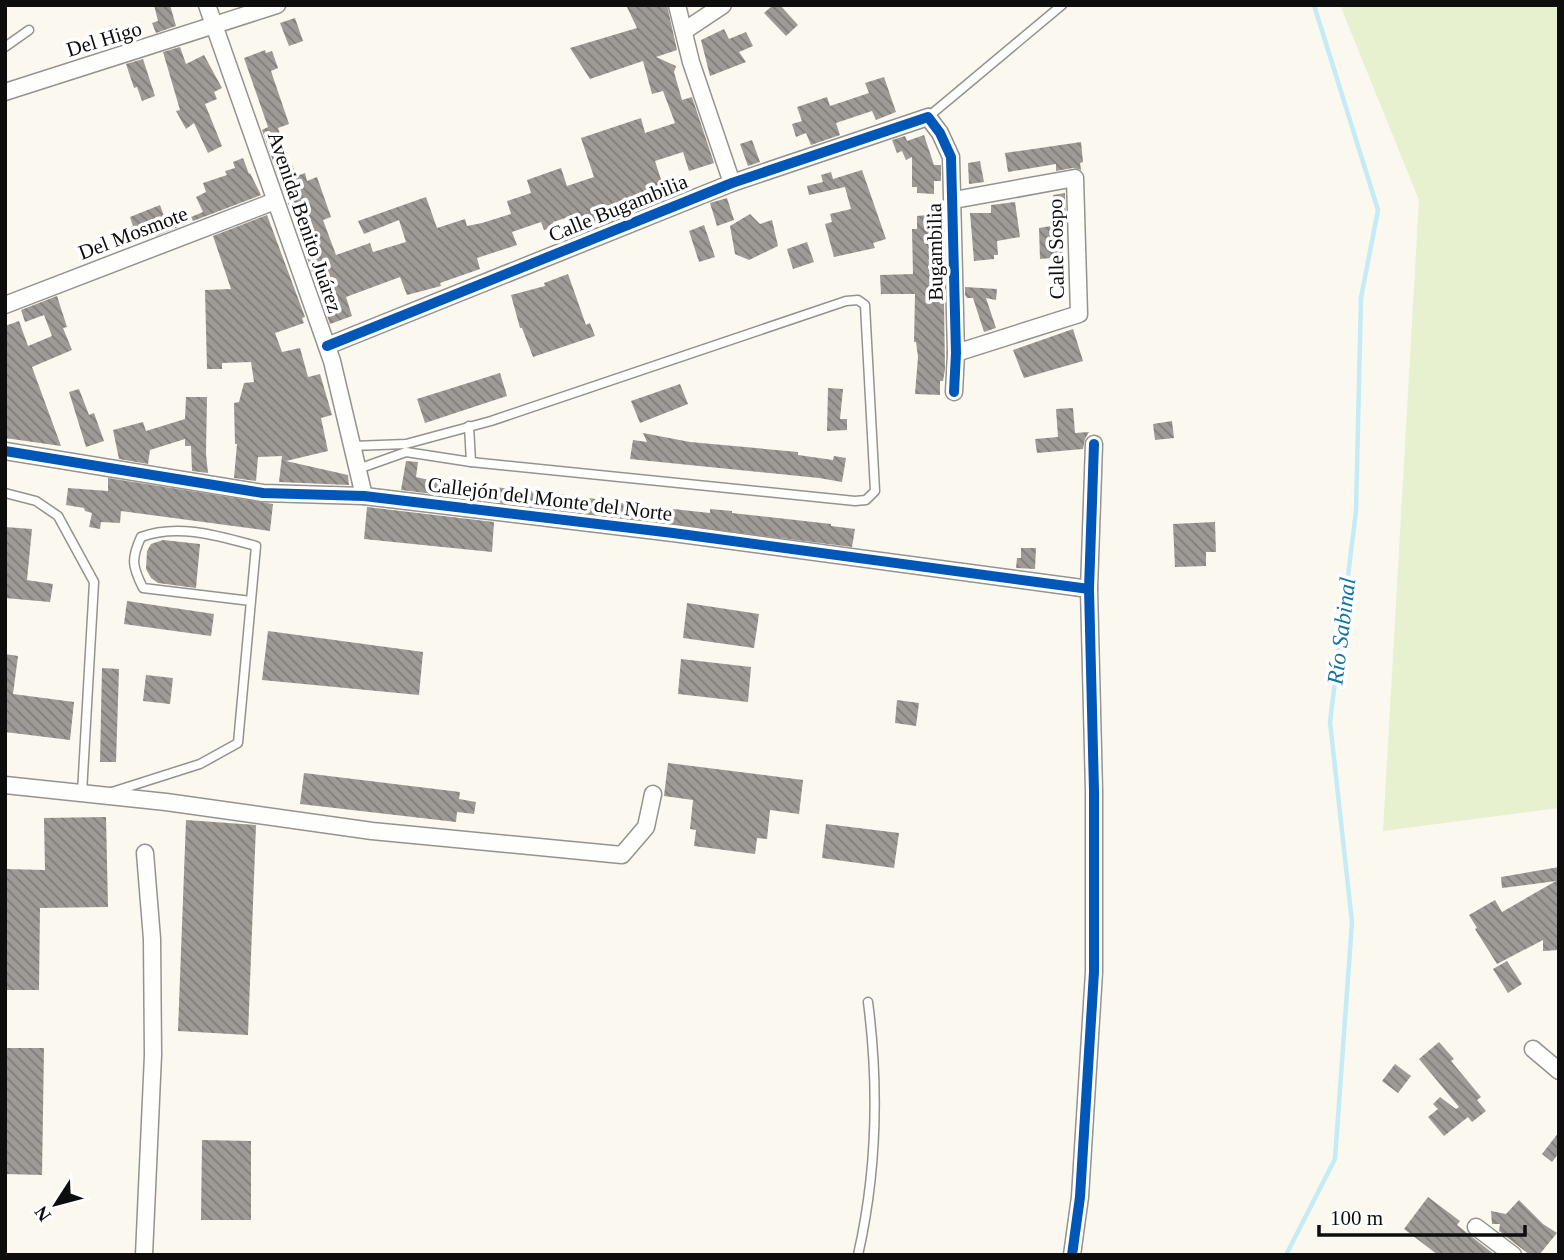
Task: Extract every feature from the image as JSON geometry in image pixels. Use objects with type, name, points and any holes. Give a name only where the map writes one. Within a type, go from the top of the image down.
[{"type":"street","name":"Avenida Benito Juárez","points":[[207,5],[327,346],[364,496]]},
{"type":"street","name":"Del Higo","points":[[5,92],[276,5]]},
{"type":"street","points":[[677,5],[691,62],[732,183]]},
{"type":"street","points":[[684,31],[723,5]]},
{"type":"street","name":"Calle Bugambilia","points":[[327,346],[732,183],[928,117]]},
{"type":"street","name":"Bugambilia","points":[[928,117],[940,133],[951,157],[956,353],[954,392]]},
{"type":"street","name":"Calle Sospo","points":[[954,200],[1075,178],[1079,314],[956,353]]},
{"type":"street","name":"Del Mosmote","points":[[5,304],[275,201]]},
{"type":"street","points":[[1072,1255],[1080,1197],[1094,972],[1094,791],[1089,589],[1094,443]]},
{"type":"street","name":"Callejón del Monte del Norte","points":[[5,451],[263,493],[364,496],[673,533],[1089,589]]},
{"type":"street","points":[[5,785],[103,795],[372,831],[622,855],[646,827],[653,794]]},
{"type":"street","points":[[144,1255],[153,1055],[152,939],[145,853]]},
{"type":"street","points":[[1533,1049],[1559,1071]]},
{"type":"street","points":[[1476,1227],[1513,1255]]},
{"type":"lane","points":[[928,117],[1062,5]]},
{"type":"lane","points":[[5,47],[29,30]]},
{"type":"lane","points":[[353,446],[406,448],[471,461],[866,500],[875,491],[865,305],[858,300],[846,301],[469,426],[406,448],[358,469]]},
{"type":"lane","points":[[469,426],[471,461]]},
{"type":"lane","points":[[5,493],[36,501],[58,516],[94,582],[82,793]]},
{"type":"lane","points":[[103,795],[200,764],[238,743],[251,601],[256,546],[187,531],[156,531],[141,537],[134,552],[133,568],[143,588],[251,601]]},
{"type":"lane","points":[[858,1255],[866,1220],[876,1120],[875,1057],[868,1002]]},
{"type":"green space","points":[[1340,5],[1559,5],[1559,808],[1383,831],[1419,200]]},
{"type":"building","points":[[154,5],[170,5],[176,26],[156,33],[152,23],[158,21]]},
{"type":"building","points":[[626,5],[667,5],[677,50],[656,57],[676,66],[674,72],[682,100],[692,97],[714,163],[689,171],[683,152],[655,161],[667,198],[580,230],[575,215],[553,222],[554,227],[544,230],[541,222],[512,232],[517,245],[477,258],[480,269],[440,283],[441,286],[407,295],[400,277],[346,297],[352,316],[330,324],[302,243],[309,240],[299,209],[291,212],[262,130],[268,127],[244,58],[265,50],[266,53],[272,51],[278,68],[271,71],[289,124],[278,128],[297,176],[305,173],[307,181],[317,177],[331,217],[323,220],[336,255],[370,243],[373,252],[406,242],[399,220],[364,234],[358,221],[426,197],[437,228],[465,219],[467,226],[482,223],[511,214],[507,201],[531,193],[527,180],[561,168],[567,186],[594,177],[581,138],[641,118],[645,133],[675,123],[663,91],[652,94],[643,61],[590,79],[570,48],[637,28]]},
{"type":"building","points":[[773,5],[780,5],[798,25],[786,36],[764,13]]},
{"type":"building","points":[[295,18],[303,41],[289,46],[280,23]]},
{"type":"building","points":[[724,29],[729,39],[746,32],[753,46],[739,52],[746,62],[710,76],[701,40]]},
{"type":"building","points":[[180,47],[186,64],[204,55],[222,88],[214,92],[217,99],[205,104],[222,146],[208,153],[194,123],[186,129],[176,111],[180,110],[163,52]]},
{"type":"building","points":[[143,59],[155,96],[142,101],[137,87],[134,88],[126,64]]},
{"type":"building","points":[[884,77],[896,112],[876,120],[872,111],[836,123],[840,135],[811,145],[806,133],[796,137],[792,124],[802,121],[797,107],[827,97],[830,106],[869,93],[865,83]]},
{"type":"building","points":[[924,135],[934,165],[941,165],[941,181],[934,181],[934,194],[917,193],[917,187],[912,187],[912,157],[906,160],[902,151],[897,153],[892,140],[905,136],[907,141]]},
{"type":"building","points":[[752,140],[760,162],[748,166],[740,144]]},
{"type":"building","points":[[1081,142],[1081,170],[1073,168],[1056,171],[1056,164],[1008,172],[1005,153]]},
{"type":"building","points":[[243,158],[261,195],[193,221],[191,217],[203,212],[196,197],[206,192],[203,183],[227,175],[225,171],[235,168],[233,162]]},
{"type":"building","points":[[980,161],[984,182],[969,184],[968,163]]},
{"type":"building","points":[[862,170],[886,239],[873,243],[875,248],[834,257],[825,224],[832,222],[830,214],[851,209],[845,187],[809,195],[807,186],[823,182],[821,175],[831,172],[833,179]]},
{"type":"building","points":[[1065,193],[1066,225],[1061,225],[1063,257],[1040,259],[1039,228],[1057,225],[1053,195]]},
{"type":"building","points":[[727,198],[734,220],[717,226],[710,203]]},
{"type":"building","points":[[1015,202],[1020,237],[997,241],[998,255],[994,255],[994,259],[974,261],[970,213],[991,213],[991,205]]},
{"type":"building","points":[[160,205],[164,216],[179,210],[185,224],[120,248],[115,235],[133,226],[130,217]]},
{"type":"building","points":[[750,214],[760,224],[772,220],[778,246],[749,260],[735,254],[730,226]]},
{"type":"building","points":[[938,214],[938,238],[943,238],[945,369],[943,381],[940,381],[940,395],[915,394],[918,357],[914,342],[915,294],[881,294],[880,275],[913,274],[912,229],[917,229],[917,216]]},
{"type":"building","points":[[267,215],[305,317],[302,318],[304,323],[275,333],[282,352],[300,348],[308,377],[320,374],[332,415],[321,418],[328,451],[286,461],[348,475],[349,485],[279,482],[282,456],[258,457],[256,481],[234,478],[237,444],[234,403],[239,402],[244,383],[254,382],[251,362],[222,363],[222,369],[207,369],[205,290],[231,289],[213,236]]},
{"type":"building","points":[[704,225],[715,257],[699,262],[689,231]]},
{"type":"building","points":[[807,242],[814,262],[793,269],[787,249]]},
{"type":"building","points":[[568,274],[586,325],[590,323],[595,336],[533,357],[520,328],[511,295],[545,286],[544,283]]},
{"type":"building","points":[[965,287],[997,289],[996,300],[986,298],[996,328],[984,332],[973,298],[967,298],[965,295]]},
{"type":"building","points":[[57,296],[67,327],[63,328],[72,350],[32,367],[61,446],[5,438],[5,326],[19,321],[28,346],[52,336],[44,315],[25,322],[21,310]]},
{"type":"building","points":[[1073,329],[1083,361],[1024,378],[1013,350]]},
{"type":"building","points":[[500,373],[507,396],[425,423],[417,399]]},
{"type":"building","points":[[680,384],[688,404],[640,423],[631,401]]},
{"type":"building","points":[[828,388],[843,389],[840,419],[847,419],[847,430],[827,431]]},
{"type":"building","points":[[79,389],[89,415],[94,413],[104,441],[86,447],[69,392]]},
{"type":"building","points":[[186,397],[207,397],[208,473],[192,471],[191,446],[185,446],[185,439],[150,450],[148,464],[119,459],[113,430],[143,422],[146,431],[185,419]]},
{"type":"building","points":[[1073,408],[1075,433],[1089,432],[1083,449],[1037,453],[1035,439],[1058,437],[1056,409]]},
{"type":"building","points":[[1172,421],[1174,438],[1155,440],[1153,424]]},
{"type":"building","points":[[643,433],[690,442],[798,452],[798,455],[833,460],[834,456],[846,458],[842,482],[630,459],[633,440],[647,442]]},
{"type":"building","points":[[406,461],[418,462],[416,477],[429,480],[645,506],[710,513],[710,509],[732,511],[831,524],[855,529],[852,547],[401,490]]},
{"type":"building","points":[[108,478],[273,504],[270,531],[121,511],[120,523],[101,522],[100,529],[89,527],[92,513],[84,508],[66,505],[68,488],[108,491]]},
{"type":"building","points":[[367,507],[494,522],[492,552],[364,539]]},
{"type":"building","points":[[1215,522],[1216,552],[1206,552],[1206,566],[1175,567],[1173,524]]},
{"type":"building","points":[[5,527],[32,529],[27,580],[53,584],[50,602],[5,598]]},
{"type":"building","points":[[163,540],[200,544],[196,588],[158,583],[151,578],[146,569],[147,551],[151,544]]},
{"type":"building","points":[[1021,548],[1036,548],[1035,569],[1016,568],[1017,558],[1021,558]]},
{"type":"building","points":[[127,601],[214,614],[211,636],[124,624]]},
{"type":"building","points":[[687,603],[759,614],[754,648],[683,638]]},
{"type":"building","points":[[268,631],[423,652],[419,695],[262,680]]},
{"type":"building","points":[[5,654],[18,656],[13,694],[74,702],[70,740],[5,732]]},
{"type":"building","points":[[681,659],[751,667],[748,702],[678,694]]},
{"type":"building","points":[[102,668],[119,669],[116,762],[100,762]]},
{"type":"building","points":[[146,675],[173,678],[170,704],[143,701]]},
{"type":"building","points":[[897,700],[919,703],[916,726],[895,723]]},
{"type":"building","points":[[668,763],[803,780],[799,814],[770,810],[767,839],[757,838],[755,854],[694,846],[696,830],[690,829],[693,800],[664,796]]},
{"type":"building","points":[[304,773],[460,792],[459,799],[476,802],[474,814],[457,812],[456,822],[300,804]]},
{"type":"building","points":[[106,817],[108,907],[40,908],[39,990],[5,990],[5,869],[45,870],[44,818]]},
{"type":"building","points":[[186,820],[256,825],[248,1035],[178,1031]]},
{"type":"building","points":[[826,824],[899,833],[894,868],[822,858]]},
{"type":"building","points":[[1559,867],[1559,950],[1543,951],[1543,940],[1497,964],[1469,915],[1495,900],[1502,912],[1556,881],[1502,888],[1501,877]]},
{"type":"building","points":[[1507,961],[1522,984],[1508,993],[1493,969]]},
{"type":"building","points":[[1439,1042],[1481,1097],[1477,1100],[1486,1111],[1472,1122],[1468,1117],[1444,1136],[1428,1117],[1438,1109],[1433,1104],[1440,1097],[1456,1109],[1459,1107],[1419,1059]]},
{"type":"building","points":[[5,1048],[44,1048],[42,1175],[5,1174]]},
{"type":"building","points":[[1395,1064],[1411,1076],[1398,1093],[1382,1081]]},
{"type":"building","points":[[1559,1132],[1559,1153],[1552,1162],[1542,1154]]},
{"type":"building","points":[[202,1140],[251,1141],[251,1220],[201,1220]]},
{"type":"building","points":[[1428,1197],[1460,1221],[1457,1225],[1495,1255],[1438,1255],[1404,1229]]},
{"type":"building","points":[[1519,1200],[1543,1224],[1557,1233],[1539,1255],[1530,1255],[1499,1231],[1500,1224],[1492,1224],[1491,1211],[1506,1214]]},
{"type":"waterway","name":"Río Sabinal","points":[[1286,1255],[1335,1159],[1352,922],[1330,722],[1356,511],[1361,298],[1378,210],[1314,5]]},
{"type":"cycle path","points":[[327,346],[732,183],[928,117],[940,133],[951,157],[956,353],[954,392]]},
{"type":"cycle path","points":[[1072,1255],[1080,1197],[1094,972],[1094,791],[1089,589],[1094,444]]},
{"type":"cycle path","points":[[5,451],[263,493],[364,496],[673,533],[1089,589]]}]
